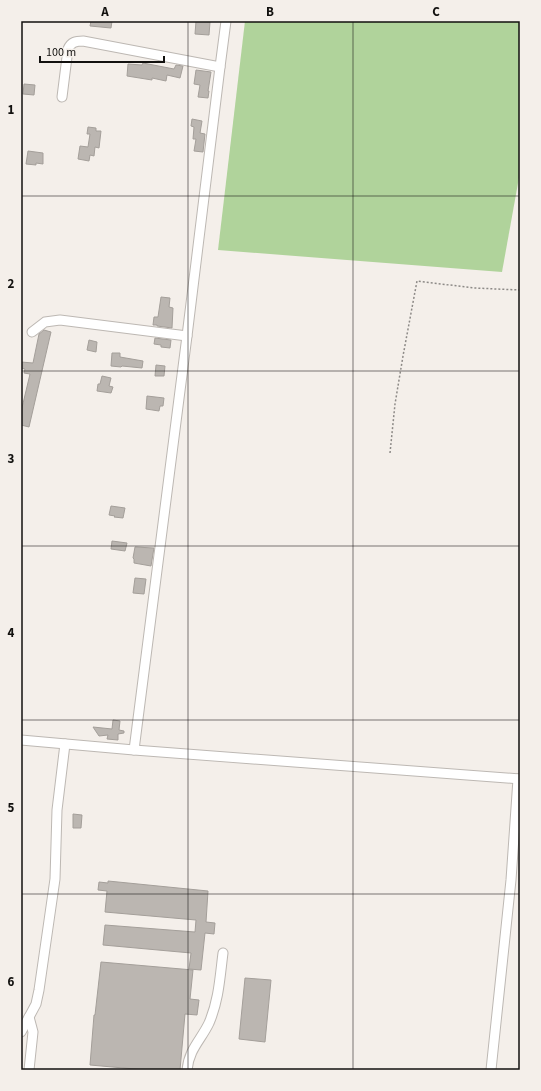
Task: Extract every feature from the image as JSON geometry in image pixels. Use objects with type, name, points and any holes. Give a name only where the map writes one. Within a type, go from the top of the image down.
[{"type":"street","points":[[134,750],[226,21]]},
{"type":"street","points":[[62,97],[68,49],[75,41],[220,67]]},
{"type":"street","points":[[32,332],[44,322],[60,320],[187,336]]},
{"type":"street","points":[[21,740],[519,779],[515,880],[491,1070]]},
{"type":"street","points":[[21,1032],[36,1004],[39,990],[54,891],[59,793],[65,744]]},
{"type":"street","points":[[187,1070],[189,1058],[205,1031],[215,1007],[223,953]]},
{"type":"street","points":[[29,1017],[34,1032],[29,1070]]},
{"type":"path","points":[[390,453],[396,397],[417,281],[474,288],[520,290]]},
{"type":"green space","points":[[245,21],[520,21],[520,172],[502,272],[218,250]]},
{"type":"building","points":[[91,21],[112,21],[111,28],[90,26]]},
{"type":"building","points":[[196,21],[210,22],[209,35],[195,34]]},
{"type":"building","points":[[143,63],[174,69],[176,65],[183,66],[180,78],[167,75],[166,81],[127,76],[128,64],[142,65]]},
{"type":"building","points":[[196,70],[211,72],[208,98],[198,97],[200,85],[194,84]]},
{"type":"building","points":[[24,84],[35,85],[34,95],[23,94]]},
{"type":"building","points":[[192,119],[202,121],[200,133],[205,134],[203,152],[194,151],[196,139],[193,139],[194,127],[191,126]]},
{"type":"building","points":[[88,127],[96,128],[96,131],[101,131],[99,148],[95,147],[94,156],[90,155],[89,161],[78,159],[80,146],[88,147],[90,134],[87,134]]},
{"type":"building","points":[[28,151],[43,153],[43,164],[26,164]]},
{"type":"building","points":[[161,297],[170,298],[169,307],[173,308],[172,328],[153,325],[154,317],[158,317]]},
{"type":"building","points":[[44,330],[51,332],[29,427],[21,425],[21,412],[30,374],[24,373],[25,369],[21,368],[21,362],[33,363],[39,334]]},
{"type":"building","points":[[155,338],[171,340],[170,348],[161,347],[161,345],[154,344]]},
{"type":"building","points":[[89,340],[97,342],[96,352],[87,350]]},
{"type":"building","points":[[112,353],[120,353],[120,357],[143,361],[142,368],[111,366]]},
{"type":"building","points":[[156,365],[165,366],[164,376],[155,376]]},
{"type":"building","points":[[102,376],[111,378],[109,386],[113,387],[111,393],[97,391],[98,384],[100,384]]},
{"type":"building","points":[[147,396],[164,398],[163,406],[160,406],[159,411],[146,409]]},
{"type":"building","points":[[111,506],[125,508],[123,518],[109,515]]},
{"type":"building","points":[[112,541],[127,543],[125,551],[111,549]]},
{"type":"building","points":[[135,547],[154,548],[151,566],[134,563],[133,558]]},
{"type":"building","points":[[135,578],[146,579],[144,594],[133,593]]},
{"type":"building","points":[[113,720],[120,721],[119,730],[124,731],[124,733],[118,734],[118,740],[107,739],[108,735],[99,736],[93,727],[112,729]]},
{"type":"building","points":[[73,814],[82,815],[81,828],[73,828]]},
{"type":"building","points":[[108,881],[208,891],[206,922],[215,923],[214,934],[205,933],[201,970],[189,969],[191,953],[103,945],[105,925],[195,932],[196,920],[105,912],[107,891],[98,890],[99,882],[108,883]]},
{"type":"building","points":[[101,962],[193,970],[190,999],[199,1000],[197,1015],[185,1014],[180,1070],[146,1070],[90,1065],[94,1015]]},
{"type":"building","points":[[245,978],[271,980],[265,1042],[239,1039]]}]
